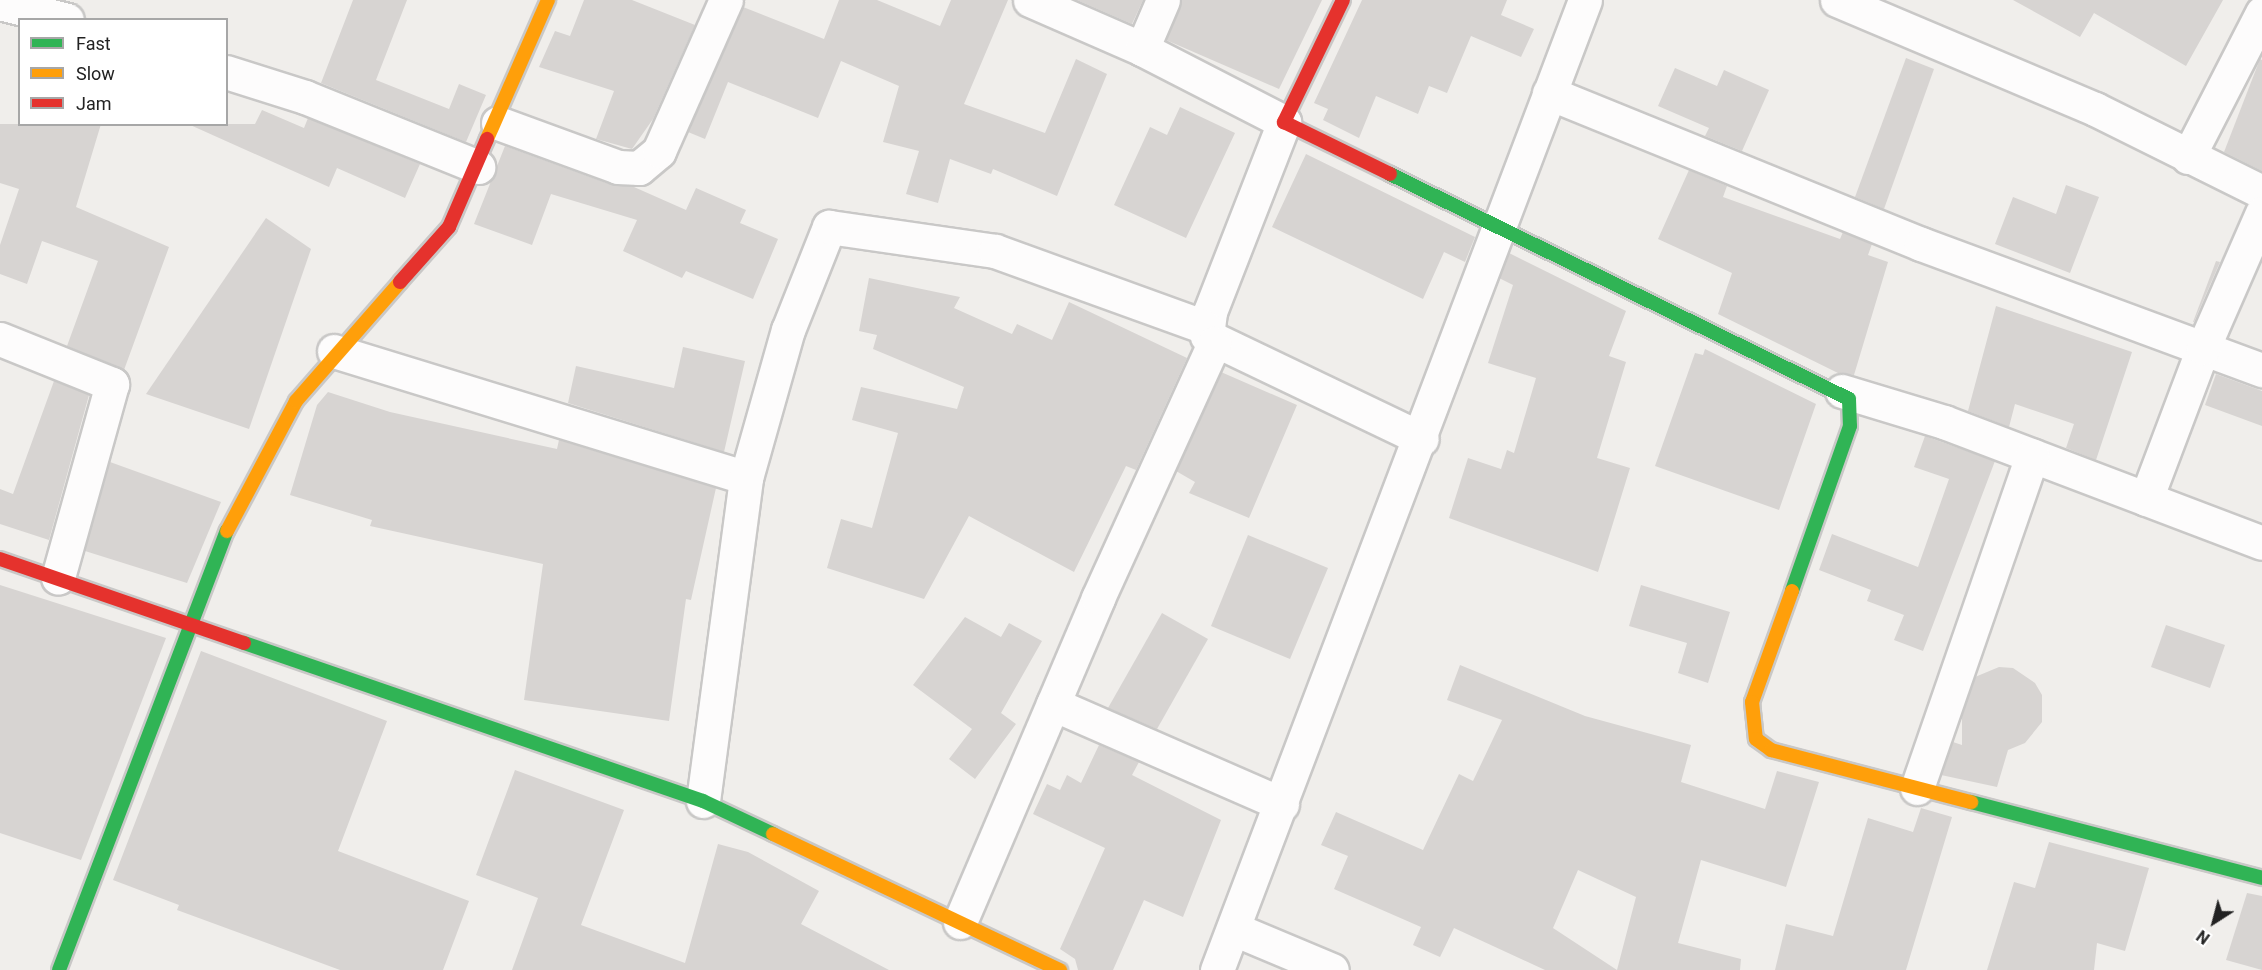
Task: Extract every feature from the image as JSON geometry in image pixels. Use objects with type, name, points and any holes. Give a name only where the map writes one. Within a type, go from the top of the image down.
[{"type":"street","points":[[58,970],[190,621],[229,526],[290,411],[334,351],[449,227],[498,123],[548,0]]},
{"type":"street","points":[[498,123],[618,167],[639,168],[659,151],[726,0]]},
{"type":"street","points":[[1030,0],[1142,49],[1734,347],[1842,391],[2032,455],[2262,543]]},
{"type":"street","points":[[1142,49],[1163,0]]},
{"type":"street","points":[[960,922],[1210,335],[1284,122],[1343,0]]},
{"type":"street","points":[[1217,970],[1422,439],[1585,0]]},
{"type":"street","points":[[1837,0],[2085,105],[2262,192]]},
{"type":"street","points":[[0,3],[59,18]]},
{"type":"street","points":[[2188,157],[2259,26]]},
{"type":"street","points":[[228,73],[305,97],[478,168]]},
{"type":"street","points":[[1549,93],[1922,244],[2262,370]]},
{"type":"street","points":[[2146,499],[2203,348],[2262,213]]},
{"type":"street","points":[[703,801],[746,478],[792,319],[829,227],[995,251],[1210,335],[1422,439]]},
{"type":"street","points":[[0,339],[112,384],[58,578]]},
{"type":"street","points":[[334,351],[746,478]]},
{"type":"street","points":[[1842,391],[1852,410],[1850,426],[1752,702],[1751,724],[1756,738],[1771,750],[2262,878]]},
{"type":"street","points":[[1917,788],[2032,455]]},
{"type":"street","points":[[0,559],[190,621],[432,712],[703,801],[1060,970]]},
{"type":"street","points":[[1053,704],[1282,804]]},
{"type":"street","points":[[1234,929],[1332,970]]},
{"type":"building","points":[[353,0],[407,0],[376,80],[449,109],[459,84],[486,95],[466,142],[321,83]]},
{"type":"building","points":[[584,0],[632,0],[695,25],[653,119],[632,149],[596,139],[614,91],[539,67],[555,31],[570,36]]},
{"type":"building","points":[[839,0],[877,0],[940,26],[951,0],[1008,0],[964,104],[1045,133],[1076,59],[1107,74],[1057,196],[993,169],[991,174],[950,159],[938,203],[906,194],[919,151],[883,142],[899,86],[841,61],[818,118],[728,82],[705,139],[688,132],[743,7],[824,39]]},
{"type":"building","points":[[1077,0],[1143,0],[1132,24]]},
{"type":"building","points":[[1181,0],[1322,0],[1279,89],[1166,40]]},
{"type":"building","points":[[1362,0],[1507,0],[1501,15],[1534,29],[1521,57],[1471,36],[1447,93],[1429,86],[1418,114],[1376,96],[1359,138],[1323,120],[1328,109],[1314,103]]},
{"type":"building","points":[[2013,0],[2223,0],[2186,66],[2094,13],[2080,37]]},
{"type":"building","points":[[1906,58],[1934,69],[1884,209],[1855,197]]},
{"type":"building","points":[[2260,59],[2262,60],[2262,171],[2224,152]]},
{"type":"building","points":[[1675,68],[1717,86],[1724,70],[1769,90],[1742,151],[1705,136],[1709,128],[1658,106]]},
{"type":"building","points":[[1180,107],[1235,133],[1186,238],[1114,205],[1150,127],[1167,135]]},
{"type":"building","points":[[262,110],[304,128],[308,118],[420,164],[405,198],[337,168],[329,187],[192,126],[255,124]]},
{"type":"building","points":[[0,124],[100,126],[76,207],[169,247],[124,370],[67,346],[98,261],[42,241],[27,284],[0,274],[0,245],[19,189],[0,183]]},
{"type":"building","points":[[505,146],[612,185],[634,187],[686,210],[696,188],[746,210],[740,223],[778,239],[753,299],[686,271],[682,278],[623,251],[637,220],[551,194],[532,245],[474,224]]},
{"type":"building","points":[[1306,154],[1475,237],[1465,262],[1444,252],[1423,299],[1272,227]]},
{"type":"building","points":[[1689,170],[1727,186],[1723,197],[1840,239],[1843,232],[1872,244],[1868,255],[1888,262],[1854,375],[1838,373],[1718,314],[1732,273],[1658,239]]},
{"type":"building","points":[[2066,185],[2099,197],[2070,273],[1995,244],[2013,197],[2056,214]]},
{"type":"building","points":[[266,218],[311,249],[249,429],[146,394]]},
{"type":"building","points":[[1509,253],[1626,311],[1609,356],[1626,362],[1597,458],[1630,468],[1598,572],[1449,518],[1468,458],[1501,469],[1507,450],[1514,453],[1536,378],[1488,363],[1513,285],[1499,278]]},
{"type":"building","points":[[2216,261],[2220,262],[2193,322]]},
{"type":"building","points":[[869,278],[960,297],[954,308],[1012,334],[1017,324],[1052,340],[1069,302],[1187,358],[1136,470],[1126,466],[1074,572],[969,516],[924,599],[827,568],[841,519],[872,528],[898,433],[852,420],[861,387],[957,409],[964,387],[873,349],[877,335],[859,331]]},
{"type":"building","points":[[1996,306],[2132,352],[2096,460],[2066,448],[2074,424],[2015,404],[2009,427],[1968,411]]},
{"type":"building","points":[[683,347],[745,361],[724,452],[568,403],[576,366],[674,388]]},
{"type":"building","points":[[1705,349],[1816,404],[1779,510],[1655,466],[1695,353],[1703,355]]},
{"type":"building","points":[[1221,372],[1297,405],[1249,518],[1189,493],[1195,482],[1176,471]]},
{"type":"building","points":[[2216,374],[2262,391],[2262,426],[2205,405]]},
{"type":"building","points":[[54,381],[89,395],[49,540],[0,524],[0,489],[13,494]]},
{"type":"building","points":[[328,392],[390,412],[557,449],[559,440],[716,488],[691,600],[686,599],[669,721],[524,700],[543,564],[370,526],[372,520],[290,495],[317,405]]},
{"type":"building","points":[[1925,436],[1995,461],[1923,651],[1894,640],[1904,615],[1867,601],[1871,590],[1819,570],[1832,534],[1918,567],[1949,479],[1914,467]]},
{"type":"building","points":[[110,462],[221,502],[187,583],[85,551]]},
{"type":"building","points":[[1248,535],[1328,568],[1290,659],[1211,626]]},
{"type":"building","points":[[0,585],[166,638],[81,860],[0,833]]},
{"type":"building","points":[[1641,585],[1730,612],[1708,683],[1678,673],[1687,643],[1629,626]]},
{"type":"building","points":[[1162,613],[1208,639],[1157,729],[1108,708]]},
{"type":"building","points":[[965,617],[1001,637],[1009,623],[1042,641],[1001,713],[1016,724],[975,779],[949,759],[972,729],[913,685]]},
{"type":"building","points":[[2166,625],[2225,645],[2210,688],[2151,667]]},
{"type":"building","points":[[201,651],[387,721],[338,851],[469,901],[443,970],[340,970],[177,910],[179,905],[113,880]]},
{"type":"building","points":[[1460,665],[1585,716],[1691,745],[1681,782],[1765,809],[1777,771],[1819,782],[1786,887],[1701,860],[1678,943],[1741,959],[1740,970],[1617,970],[1545,970],[1454,928],[1440,957],[1413,945],[1421,927],[1334,889],[1348,856],[1321,845],[1336,812],[1423,850],[1459,774],[1473,781],[1502,720],[1447,700]],"holes":[[[1578,870],[1636,897],[1617,970],[1553,928]]]},
{"type":"building","points":[[1999,667],[2013,668],[2035,683],[2042,695],[2042,722],[2025,743],[2008,750],[1997,787],[1941,775],[1953,742],[1962,745],[1962,715],[1975,677]]},
{"type":"building","points":[[1099,745],[1139,762],[1132,775],[1221,820],[1183,917],[1144,900],[1113,970],[1078,970],[1075,959],[1060,949],[1105,848],[1033,814],[1047,784],[1060,790],[1067,775],[1081,783]]},
{"type":"building","points":[[515,770],[624,810],[581,925],[685,963],[718,844],[748,852],[819,891],[801,924],[889,970],[512,970],[538,898],[476,875]]},
{"type":"building","points":[[1921,808],[1952,817],[1906,970],[1775,970],[1786,924],[1833,936],[1868,818],[1913,832]]},
{"type":"building","points":[[2049,842],[2149,868],[2125,951],[2097,943],[2094,970],[1987,970],[2014,882],[2035,888]]},
{"type":"building","points":[[2247,893],[2262,896],[2262,970],[2226,960]]},
{"type":"traffic: fast","points":[[1390,174],[1849,399],[1850,426],[1792,591]]},
{"type":"traffic: fast","points":[[59,970],[227,531]]},
{"type":"traffic: fast","points":[[244,643],[703,801],[773,834]]},
{"type":"traffic: fast","points":[[1971,802],[2262,878]]},
{"type":"traffic: slow","points":[[487,139],[548,0]]},
{"type":"traffic: slow","points":[[227,531],[296,401],[400,282]]},
{"type":"traffic: slow","points":[[1792,591],[1752,702],[1756,739],[1771,750],[1971,802]]},
{"type":"traffic: slow","points":[[773,834],[1060,970]]},
{"type":"traffic: jam","points":[[1343,0],[1284,122],[1390,174]]},
{"type":"traffic: jam","points":[[400,282],[449,227],[487,139]]},
{"type":"traffic: jam","points":[[0,559],[244,643]]}]
